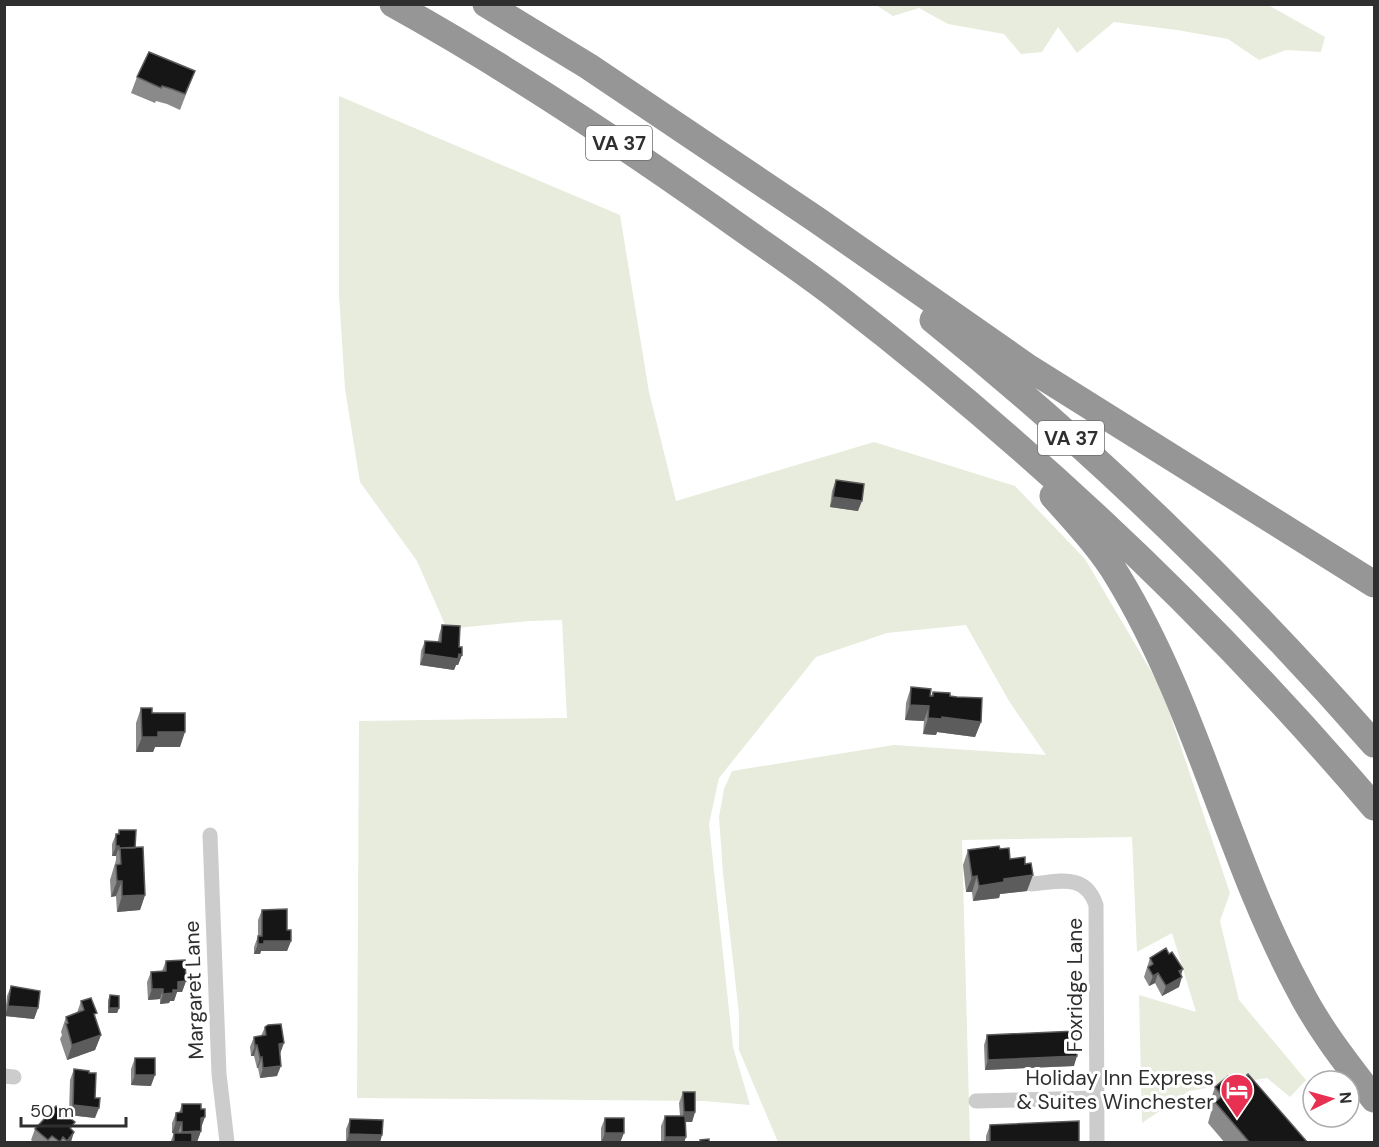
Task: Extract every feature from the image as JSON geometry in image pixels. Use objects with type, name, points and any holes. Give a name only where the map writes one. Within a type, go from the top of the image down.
[{"type":"highway","name":"VA 37","points":[[393,4],[580,117],[671,179],[835,296],[994,426],[1101,520],[1189,605],[1267,687],[1374,807]]},
{"type":"highway","name":"VA 37","points":[[486,4],[588,66],[735,167],[813,224],[955,338],[1070,437],[1201,559],[1286,647],[1374,744]]},
{"type":"highway","points":[[735,167],[817,220],[1029,368],[1374,584]]},
{"type":"highway","points":[[835,296],[936,384],[1024,467],[1070,515],[1117,575],[1173,686],[1259,905],[1286,964],[1324,1033],[1374,1099]]},
{"type":"street","name":"Margaret Lane","points":[[210,835],[219,1074],[226,1143]]},
{"type":"street","name":"Foxridge Lane","points":[[1031,884],[1071,881],[1088,889],[1096,905],[1097,1143]]},
{"type":"street","points":[[976,1101],[1097,1098]]},
{"type":"shaded area","points":[[876,5],[1268,5],[1325,37],[1321,52],[1286,50],[1259,60],[1228,39],[1114,22],[1077,53],[1058,27],[1042,52],[1021,54],[1004,34],[948,24],[919,8],[893,16]]},
{"type":"shaded area","points":[[339,96],[620,215],[649,392],[676,501],[874,442],[1015,486],[1085,559],[1161,688],[1230,893],[1220,921],[1239,1000],[1301,1074],[1301,1085],[1290,1097],[1267,1078],[1189,1091],[1142,1123],[1139,995],[1196,1012],[1172,933],[1137,952],[1132,837],[962,840],[970,1142],[778,1142],[739,1050],[739,1014],[719,817],[724,789],[732,771],[894,745],[1046,755],[1009,701],[966,625],[887,633],[816,657],[719,778],[709,824],[733,1047],[750,1105],[704,1101],[357,1098],[359,721],[567,718],[562,620],[447,629],[417,561],[360,482],[345,389],[339,295]]},
{"type":"building","points":[[149,52],[195,71],[185,94],[162,86],[161,88],[137,77]]},
{"type":"building","points":[[836,480],[864,484],[862,501],[833,497]]},
{"type":"building","points":[[442,625],[460,626],[459,647],[462,647],[462,655],[459,654],[458,659],[424,654],[425,641],[441,642]]},
{"type":"building","points":[[911,687],[931,689],[930,696],[933,696],[933,692],[950,693],[950,696],[957,697],[982,698],[981,722],[942,717],[942,719],[928,718],[929,706],[910,705]]},
{"type":"building","points":[[141,708],[152,708],[152,713],[185,713],[185,732],[158,732],[158,737],[142,737]]},
{"type":"building","points":[[119,830],[136,830],[135,848],[119,849],[119,846],[116,846],[116,834],[119,834]]},
{"type":"building","points":[[999,846],[1000,849],[1009,848],[1010,859],[1025,857],[1025,864],[1031,863],[1033,875],[1004,879],[1004,882],[979,886],[977,876],[972,877],[968,850]]},
{"type":"building","points":[[143,847],[145,895],[122,896],[122,881],[117,881],[116,865],[121,864],[120,848]]},
{"type":"building","points":[[287,909],[287,930],[291,930],[291,941],[264,941],[264,944],[258,944],[258,936],[262,936],[262,910]]},
{"type":"building","points":[[1166,948],[1169,954],[1172,952],[1183,969],[1179,971],[1182,977],[1166,986],[1158,973],[1153,976],[1148,967],[1153,964],[1150,958]]},
{"type":"building","points":[[185,960],[186,981],[178,982],[178,990],[163,994],[163,989],[152,989],[151,972],[166,971],[166,961]]},
{"type":"building","points":[[11,986],[40,991],[38,1008],[8,1006]]},
{"type":"building","points":[[110,995],[119,996],[119,1008],[109,1008]]},
{"type":"building","points":[[91,998],[97,1013],[94,1014],[101,1035],[72,1045],[66,1017],[84,1010],[81,1001]]},
{"type":"building","points":[[281,1024],[284,1043],[279,1044],[281,1066],[263,1068],[262,1057],[260,1058],[257,1045],[255,1046],[254,1037],[266,1035],[265,1027],[268,1025]]},
{"type":"building","points":[[1076,1031],[1077,1056],[988,1060],[987,1035]]},
{"type":"building","points":[[135,1058],[155,1058],[155,1075],[135,1075]]},
{"type":"building","points":[[74,1069],[96,1073],[95,1098],[100,1098],[99,1108],[73,1105]]},
{"type":"building","points":[[1248,1074],[1308,1143],[1250,1143],[1215,1102],[1222,1096],[1215,1087],[1228,1076],[1235,1085]]},
{"type":"building","points":[[683,1092],[695,1092],[695,1112],[684,1112]]},
{"type":"building","points":[[182,1104],[201,1104],[201,1109],[205,1109],[205,1117],[201,1118],[201,1131],[182,1132],[182,1122],[176,1122],[176,1113],[182,1112]]},
{"type":"building","points":[[56,1106],[75,1122],[70,1128],[74,1132],[67,1141],[63,1137],[60,1142],[52,1136],[48,1140],[35,1129]]},
{"type":"building","points":[[665,1116],[685,1116],[686,1137],[665,1137]]},
{"type":"building","points":[[605,1118],[624,1118],[624,1133],[605,1133]]},
{"type":"building","points":[[350,1119],[383,1120],[382,1135],[349,1134]]},
{"type":"building","points":[[1079,1121],[1079,1143],[990,1143],[990,1125]]},
{"type":"building","points":[[174,1133],[192,1133],[192,1143],[174,1143]]},
{"type":"building","points":[[709,1139],[709,1143],[701,1143],[700,1140]]},
{"type":"place","name":"Holiday Inn Express & Suites Winchester","points":[[1237,1119]]}]
